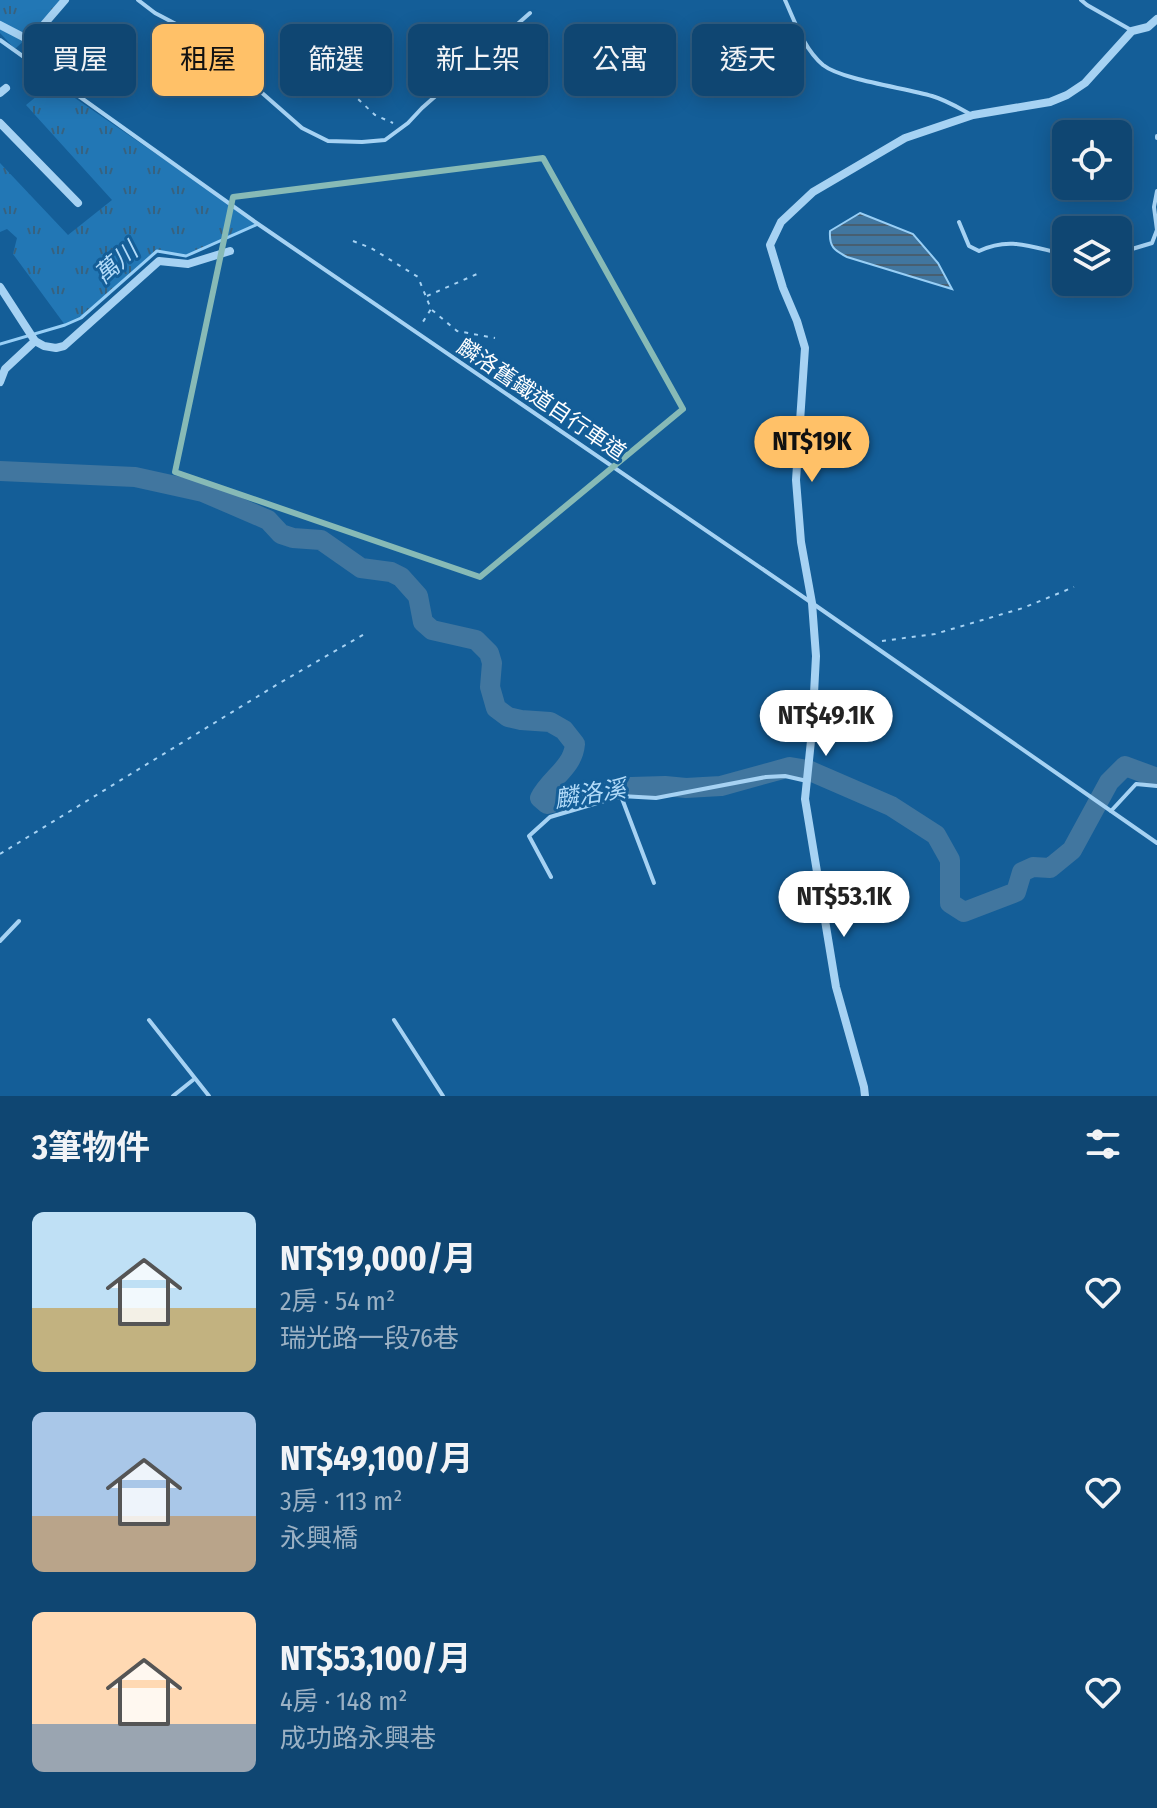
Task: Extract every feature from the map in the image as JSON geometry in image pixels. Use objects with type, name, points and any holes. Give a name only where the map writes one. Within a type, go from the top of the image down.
[{"type":"street","points":[[0,25],[27,39],[34,36],[65,0]]},
{"type":"street","points":[[865,1096],[836,987],[805,799],[816,656],[796,480],[805,348],[770,245],[781,222],[813,192],[905,138],[973,115],[1050,102],[1067,95],[1085,83],[1132,31],[1148,27],[1157,20]]},
{"type":"street","points":[[0,123],[78,203]]},
{"type":"street","points":[[0,287],[35,341],[56,348],[64,346],[159,261],[188,264],[230,251]]},
{"type":"street","points":[[0,382],[5,369],[35,341]]},
{"type":"lane","points":[[138,0],[155,13],[195,34],[292,120],[328,141],[385,140],[530,13]]},
{"type":"lane","points":[[785,0],[800,34],[824,66],[934,97],[973,115]]},
{"type":"lane","points":[[1081,0],[1132,31]]},
{"type":"lane","name":"麟洛舊鐵道自行車道","points":[[0,40],[258,224],[1111,811]]},
{"type":"lane","points":[[1132,249],[1152,243],[1157,230],[1154,207],[1157,191]]},
{"type":"lane","points":[[959,222],[969,246],[979,251],[994,243],[1016,243],[1052,251]]},
{"type":"lane","points":[[551,877],[529,836],[550,817],[621,796],[656,798],[766,777],[785,776],[807,781]]},
{"type":"lane","points":[[1157,786],[1136,784],[1111,811],[1157,843]]},
{"type":"lane","points":[[621,796],[654,883]]},
{"type":"lane","points":[[0,941],[19,921]]},
{"type":"lane","points":[[149,1020],[209,1096]]},
{"type":"lane","points":[[394,1020],[443,1096]]},
{"type":"lane","points":[[173,1096],[194,1079]]},
{"type":"path","points":[[355,96],[375,115],[402,128]]},
{"type":"path","points":[[353,241],[371,248],[418,277],[431,309],[457,331],[495,338]]},
{"type":"path","points":[[426,296],[477,274]]},
{"type":"path","points":[[417,333],[431,309]]},
{"type":"path","points":[[869,643],[935,634],[1023,608],[1074,587]]},
{"type":"path","points":[[0,854],[368,632]]},
{"type":"highlighted area","points":[[543,158],[683,409],[480,577],[175,472],[233,197]]},
{"type":"green space","points":[[0,0],[67,0],[42,24],[24,24],[24,41],[15,49],[0,33]]},
{"type":"green space","points":[[37,96],[72,96],[258,224],[186,256],[157,251],[81,318],[65,325],[13,254],[17,238],[7,229],[0,232],[0,163],[68,235],[112,200],[26,105]]},
{"type":"shaded area","points":[[860,213],[913,234],[938,263],[952,289],[847,257],[836,250],[830,241],[830,231]]},
{"type":"waterway","name":"萬川","points":[[0,344],[81,318],[157,251],[186,256],[258,224]]},
{"type":"waterway","name":"麟洛溪","points":[[0,471],[135,477],[203,492],[268,520],[281,534],[321,540],[361,568],[391,572],[401,577],[418,596],[423,622],[432,630],[476,640],[489,653],[492,663],[490,687],[496,708],[508,717],[550,722],[564,730],[575,744],[570,760],[540,798],[547,804],[631,787],[721,786],[790,767],[808,770],[891,806],[936,835],[950,860],[950,903],[964,912],[1016,892],[1022,872],[1033,867],[1050,868],[1072,850],[1109,782],[1125,766],[1157,778]]}]
